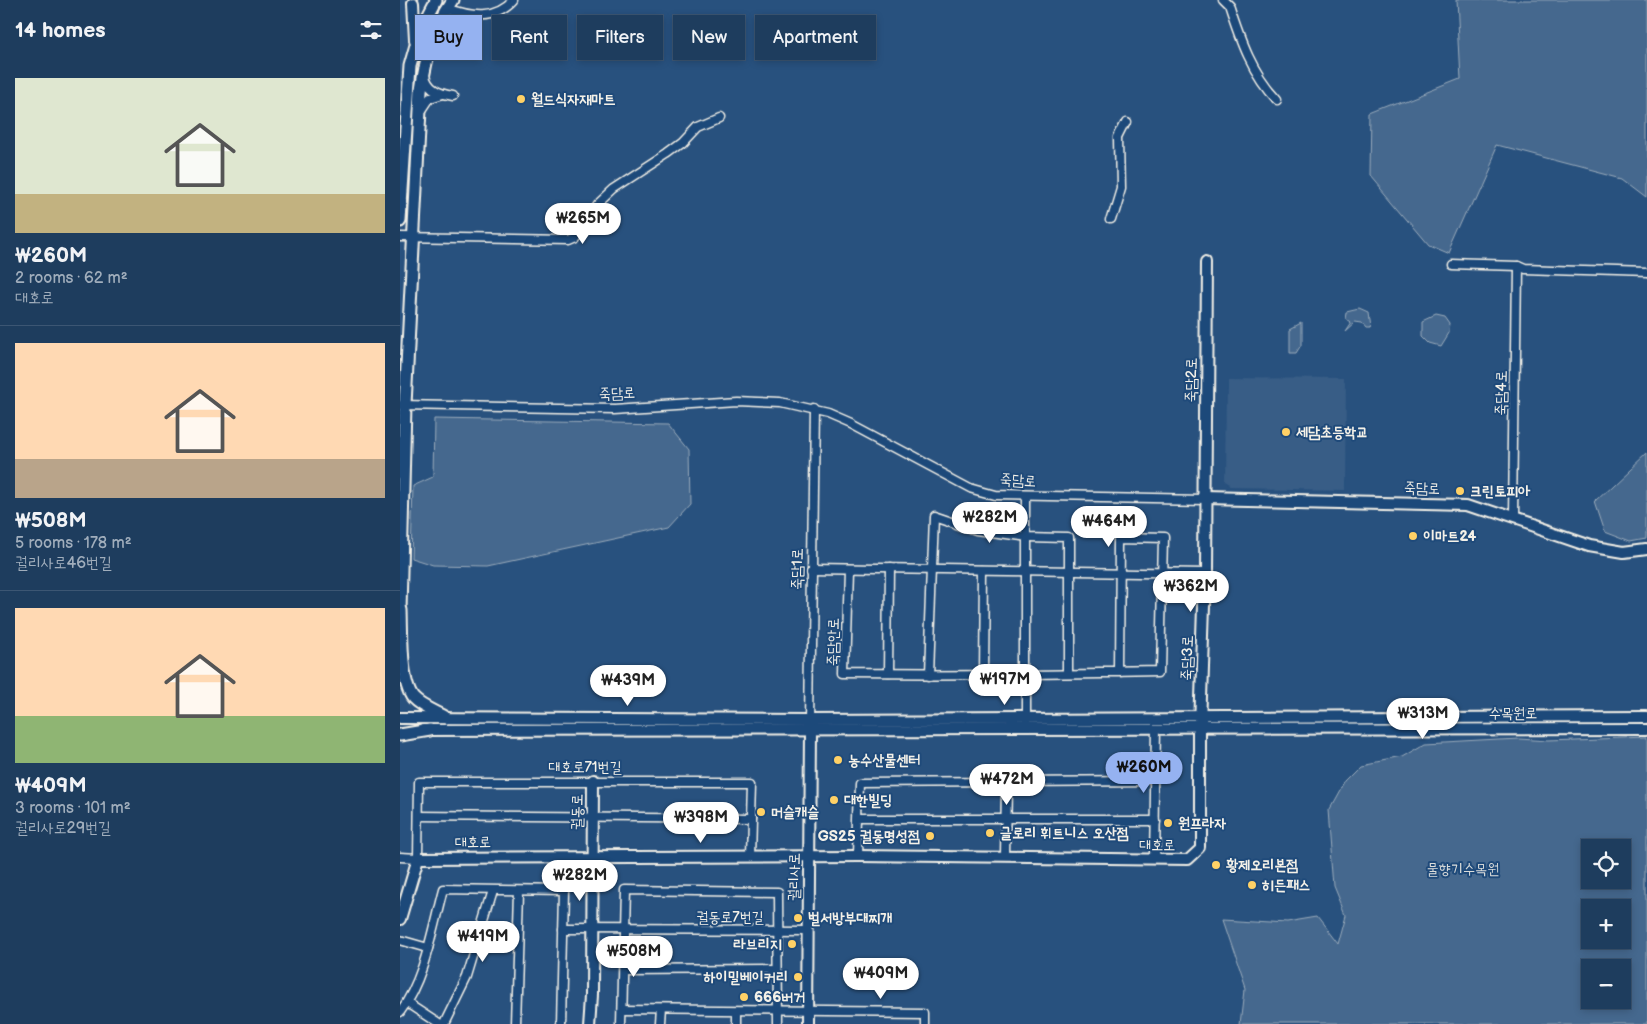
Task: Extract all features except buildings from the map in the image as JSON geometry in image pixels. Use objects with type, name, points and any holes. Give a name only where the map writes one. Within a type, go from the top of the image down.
[{"type":"main road","points":[[428,14],[436,0]]},
{"type":"main road","points":[[444,15],[450,4]]},
{"type":"main road","points":[[400,221],[402,141],[410,66],[415,44]]},
{"type":"main road","points":[[425,62],[419,116],[403,405],[400,611],[403,670],[406,687],[418,703],[446,718]]},
{"type":"main road","points":[[400,94],[410,66]]},
{"type":"main road","points":[[400,735],[430,730]]},
{"type":"street","points":[[450,4],[462,14],[486,16],[500,11],[514,0]]},
{"type":"street","points":[[1222,0],[1230,7],[1254,70],[1263,84],[1277,99]]},
{"type":"street","points":[[412,2],[428,14]]},
{"type":"street","points":[[412,2],[415,44]]},
{"type":"street","points":[[425,62],[426,81],[430,86],[443,94],[452,96]]},
{"type":"street","points":[[419,116],[430,98],[443,94]]},
{"type":"street","points":[[400,237],[568,240],[575,237],[597,205],[614,189],[683,143],[698,127],[718,118]]},
{"type":"street","points":[[1111,220],[1121,186],[1120,138],[1128,122]]},
{"type":"street","name":"죽담2로","points":[[1205,499],[1207,262]]},
{"type":"street","points":[[1451,264],[1516,266],[1523,269],[1647,273]]},
{"type":"street","name":"죽담4로","points":[[1513,520],[1516,266]]},
{"type":"street","name":"죽담로","points":[[403,405],[616,409],[736,401],[780,402],[814,409],[851,424],[971,488],[996,495],[1468,505],[1589,546],[1624,552],[1647,549]]},
{"type":"street","name":"죽담1로","points":[[810,725],[810,568],[814,409]]},
{"type":"street","points":[[400,730],[1025,724],[1027,571],[1025,496]]},
{"type":"street","name":"죽담3로","points":[[1200,728],[1205,574],[1205,499]]},
{"type":"street","points":[[928,675],[934,515],[978,530],[1026,537],[1069,538],[1069,673]]},
{"type":"street","name":"죽담안로","points":[[848,569],[846,674],[928,675],[982,673],[1026,674],[1120,673],[1160,672],[1163,538],[1120,537],[1120,673]]},
{"type":"street","points":[[810,568],[1205,574]]},
{"type":"street","points":[[888,674],[889,569]]},
{"type":"street","points":[[982,673],[984,571]]},
{"type":"street","name":"수목원로","points":[[1025,724],[1200,717],[1647,716]]},
{"type":"street","points":[[400,718],[810,725]]},
{"type":"street","name":"수목원로","points":[[1025,724],[1156,728],[1647,728]]},
{"type":"street","name":"궐리사로","points":[[808,1024],[810,725]]},
{"type":"street","points":[[1154,860],[1156,728]]},
{"type":"street","name":"대호로","points":[[418,858],[592,856],[809,858],[858,856],[1187,860],[1200,848],[1200,728]]},
{"type":"street","name":"궐동로","points":[[590,1024],[592,994],[593,781]]},
{"type":"street","name":"대호로71번길","points":[[418,858],[419,782],[593,781],[752,782],[750,857]]},
{"type":"street","points":[[858,856],[860,783],[1156,781]]},
{"type":"street","points":[[1005,858],[1004,818],[1006,782]]},
{"type":"street","points":[[419,816],[592,816],[751,819]]},
{"type":"street","points":[[860,819],[1155,818]]},
{"type":"street","points":[[400,857],[418,858],[400,919]]},
{"type":"street","points":[[400,1012],[407,1003],[428,948],[443,889],[519,892],[564,891],[561,1024]]},
{"type":"street","points":[[621,1024],[624,890],[777,892],[778,1024]]},
{"type":"street","points":[[444,1024],[467,977],[493,891]]},
{"type":"street","points":[[515,1024],[519,892]]},
{"type":"street","name":"궐동로7번길","points":[[563,929],[808,930]]},
{"type":"street","points":[[400,940],[428,948]]},
{"type":"street","points":[[623,970],[778,969]]},
{"type":"street","points":[[407,1003],[439,1024]]},
{"type":"street","points":[[622,1009],[925,1012],[925,1024]]},
{"type":"street","points":[[660,1024],[661,1010]]},
{"type":"street","points":[[736,1011],[736,1024]]},
{"type":"shaded area","name":"세담초등학교","points":[[1226,378],[1346,379],[1345,491],[1232,489],[1225,485]]},
{"type":"green space","points":[[1456,0],[1647,0],[1647,197],[1622,178],[1497,145],[1449,253],[1428,244],[1371,176],[1372,114],[1460,79]]},
{"type":"green space","points":[[1360,309],[1369,313],[1371,328],[1366,328],[1362,323],[1355,322],[1345,331],[1351,322],[1346,318],[1347,312]]},
{"type":"green space","points":[[1436,316],[1445,318],[1450,325],[1449,333],[1441,346],[1430,343],[1423,336],[1423,322]]},
{"type":"green space","points":[[1301,323],[1301,345],[1296,353],[1290,353],[1290,329]]},
{"type":"green space","points":[[434,419],[668,423],[689,449],[690,504],[669,527],[488,566],[433,565],[411,558],[413,486],[433,477]]},
{"type":"green space","points":[[1647,452],[1647,538],[1631,541],[1605,531],[1595,501]]},
{"type":"green space","name":"물향기수목원","points":[[1647,736],[1647,1024],[1241,1024],[1245,990],[1221,919],[1288,923],[1318,918],[1338,944],[1346,915],[1335,888],[1329,810],[1345,781],[1361,765],[1402,757],[1426,743],[1518,738],[1549,740]]},
{"type":"place","name":"월드식자재마트","points":[[521,99]]},
{"type":"place","name":"세담초등학교","points":[[1286,432]]},
{"type":"place","name":"크린토피아","points":[[1460,491]]},
{"type":"place","name":"이마트24","points":[[1413,536]]},
{"type":"place","name":"농수산물센터","points":[[838,760]]},
{"type":"place","name":"대한빌딩","points":[[834,800]]},
{"type":"place","name":"머슬캐슬","points":[[761,812]]},
{"type":"place","name":"원프라자","points":[[1168,823]]},
{"type":"place","name":"글로리 휘트니스 오산점","points":[[990,833]]},
{"type":"place","name":"GS25 궐동명성점","points":[[930,836]]},
{"type":"place","name":"황제오리본점","points":[[1216,865]]},
{"type":"place","name":"히든패스","points":[[1252,885]]},
{"type":"place","name":"벌서방부대찌개","points":[[798,918]]},
{"type":"place","name":"라브리지","points":[[792,944]]},
{"type":"place","name":"하이밀베이커리","points":[[798,977]]},
{"type":"place","name":"666버거","points":[[744,997]]}]
